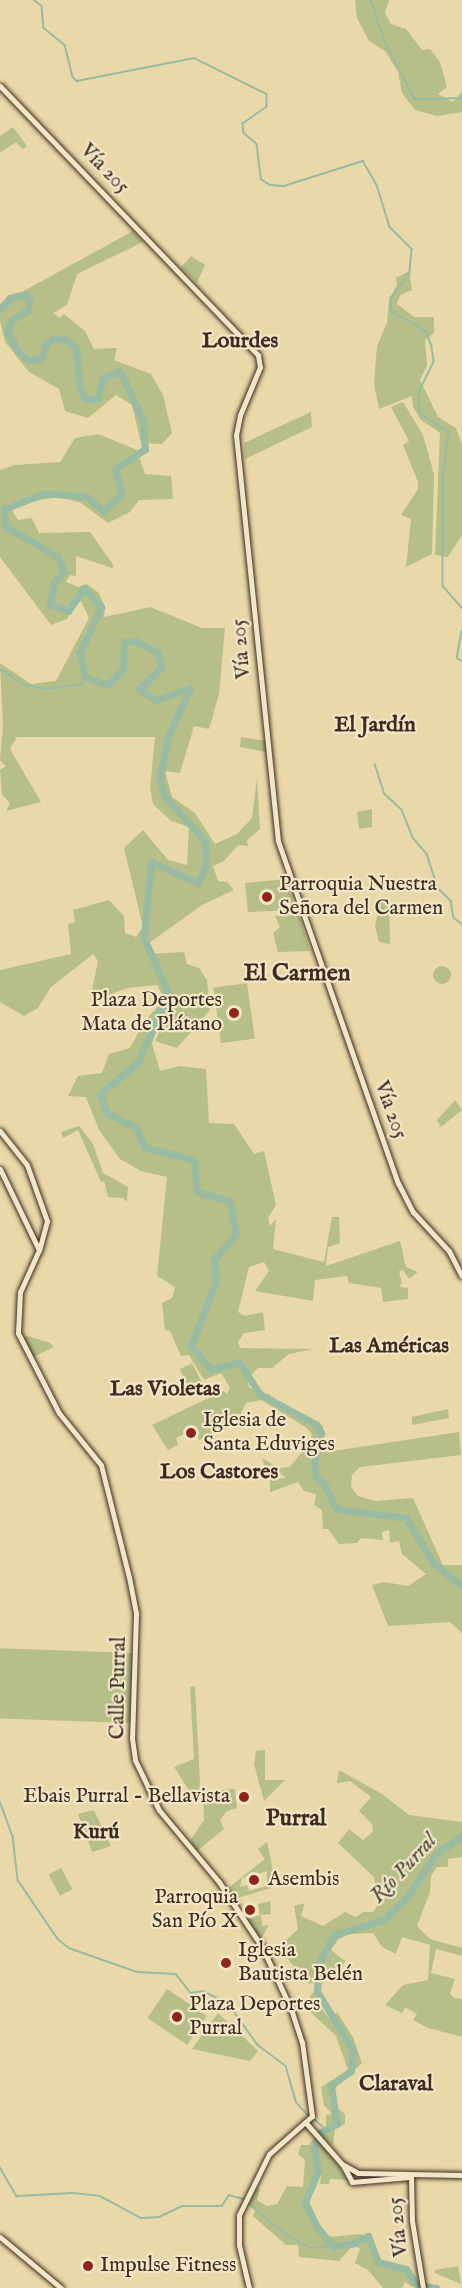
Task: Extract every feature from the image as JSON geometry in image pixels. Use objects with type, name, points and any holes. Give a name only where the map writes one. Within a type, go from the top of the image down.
[{"type":"street","name":"Vía 205","points":[[0,86],[258,355],[260,367],[240,415],[236,435],[275,828],[398,1183],[413,1212],[444,1245],[462,1276]]},
{"type":"street","name":"Calle Purral","points":[[0,1131],[22,1157],[43,1204],[47,1221],[39,1250],[20,1292],[16,1327],[58,1413],[101,1465],[136,1614],[132,1738],[135,1760],[159,1810],[219,1882],[271,1964],[302,2042],[312,2113],[306,2123]]},
{"type":"street","points":[[0,1169],[39,1250]]},
{"type":"street","points":[[249,2288],[237,2235],[239,2216],[268,2154],[280,2140],[306,2123],[342,2164],[352,2182],[401,2181],[411,2176]]},
{"type":"street","points":[[342,2164],[368,2175],[411,2176]]},
{"type":"street","name":"Vía 205","points":[[423,2285],[412,2221],[411,2176],[462,2175]]},
{"type":"street","points":[[0,2237],[60,2288]]},
{"type":"green space","points":[[355,0],[389,0],[385,13],[391,24],[406,29],[422,50],[430,49],[440,62],[447,87],[438,94],[453,102],[462,91],[462,112],[437,116],[415,110],[402,93],[398,72],[386,52],[369,41],[357,18]]},
{"type":"green space","points":[[13,127],[27,146],[23,149],[16,142],[0,153],[0,136]]},
{"type":"green space","points":[[133,231],[143,242],[77,274],[67,305],[53,313],[60,318],[64,314],[85,331],[94,349],[117,348],[114,360],[151,374],[163,395],[172,433],[162,444],[141,443],[132,405],[116,395],[88,418],[65,411],[59,389],[29,372],[5,342],[0,321],[0,304]]},
{"type":"green space","points":[[191,256],[205,265],[197,283],[181,267]]},
{"type":"green space","points":[[409,271],[412,290],[400,295],[397,304],[414,317],[434,317],[434,333],[425,340],[427,365],[420,380],[438,417],[456,428],[462,444],[462,535],[448,557],[435,555],[440,433],[421,420],[413,407],[412,396],[379,409],[374,384],[377,346],[387,323],[389,300],[397,285],[396,278]]},
{"type":"green space","points":[[403,402],[423,435],[434,474],[432,554],[406,567],[411,519],[401,515],[418,489],[418,482],[403,445],[409,441],[391,407]]},
{"type":"green space","points":[[311,412],[312,427],[245,459],[244,443]]},
{"type":"green space","points":[[98,434],[137,450],[145,474],[171,476],[173,499],[139,500],[130,512],[108,523],[81,503],[61,497],[8,504],[18,520],[32,518],[39,533],[90,532],[114,566],[112,568],[76,556],[76,576],[70,575],[66,582],[79,587],[87,584],[99,593],[105,607],[104,617],[150,607],[202,628],[225,628],[219,694],[209,729],[194,726],[180,773],[165,771],[172,797],[195,813],[215,844],[237,834],[252,818],[257,778],[260,829],[247,840],[248,846],[238,845],[224,861],[213,866],[218,881],[227,882],[234,890],[202,905],[145,946],[148,954],[184,952],[187,964],[199,968],[207,980],[210,1010],[177,1048],[155,1041],[160,1030],[156,1032],[152,1044],[160,1071],[180,1066],[206,1069],[209,1123],[234,1124],[254,1154],[264,1151],[276,1205],[268,1218],[270,1226],[276,1219],[273,1249],[324,1262],[332,1217],[339,1217],[340,1243],[328,1247],[326,1266],[400,1241],[406,1267],[418,1272],[409,1279],[403,1270],[399,1271],[402,1283],[399,1287],[408,1288],[408,1299],[383,1302],[381,1288],[349,1283],[347,1276],[315,1280],[313,1301],[255,1291],[269,1271],[264,1262],[249,1267],[238,1312],[245,1316],[263,1312],[265,1330],[244,1333],[238,1342],[240,1348],[314,1349],[289,1354],[272,1368],[258,1368],[247,1379],[249,1387],[262,1395],[270,1394],[272,1404],[323,1426],[326,1452],[459,1432],[461,1455],[360,1467],[352,1475],[351,1487],[358,1496],[375,1501],[413,1498],[443,1565],[462,1565],[462,1633],[450,1622],[388,1626],[372,1585],[384,1582],[408,1586],[426,1574],[402,1554],[399,1541],[390,1543],[389,1530],[382,1532],[383,1540],[361,1538],[357,1543],[339,1544],[328,1529],[323,1529],[322,1510],[314,1505],[316,1494],[304,1491],[298,1482],[270,1492],[270,1479],[286,1478],[275,1470],[266,1471],[262,1458],[278,1468],[290,1467],[308,1444],[312,1435],[307,1428],[261,1400],[246,1403],[241,1413],[246,1420],[199,1440],[195,1429],[176,1438],[178,1445],[168,1450],[152,1425],[223,1391],[227,1394],[230,1388],[221,1373],[204,1380],[189,1355],[181,1356],[170,1331],[165,1330],[162,1303],[172,1298],[175,1287],[157,1276],[167,1177],[141,1171],[120,1159],[99,1130],[86,1097],[68,1096],[78,1076],[102,1073],[109,1054],[130,1048],[144,1022],[160,1004],[161,992],[157,985],[127,988],[96,1000],[92,990],[98,961],[93,954],[51,987],[38,1008],[24,1016],[0,1002],[0,970],[71,954],[68,924],[75,922],[73,910],[109,900],[124,916],[125,933],[136,937],[143,927],[124,848],[143,830],[168,860],[187,865],[189,827],[171,821],[153,804],[150,789],[155,737],[17,737],[10,749],[41,802],[6,811],[10,803],[2,795],[0,770],[6,766],[0,760],[3,726],[0,663],[31,684],[56,681],[89,618],[81,601],[73,604],[67,619],[51,625],[0,557],[0,470],[14,465],[60,462],[75,438]]},
{"type":"green space","points":[[241,737],[265,741],[266,752],[240,747]]},
{"type":"green space","points":[[372,809],[372,827],[359,829],[357,812]]},
{"type":"green space","points":[[285,879],[296,910],[248,912],[245,883]]},
{"type":"green space","points":[[389,897],[390,944],[379,942],[375,926],[381,900]]},
{"type":"green space","points":[[299,915],[310,951],[278,952],[273,933],[280,927],[275,916]]},
{"type":"green space","points":[[438,966],[446,966],[451,971],[449,982],[438,984],[433,979],[433,971]]},
{"type":"green space","name":"Plaza Deportes Mata de Plátano","points":[[247,983],[255,1038],[221,1043],[213,988]]},
{"type":"green space","points":[[455,1100],[462,1110],[441,1127],[437,1120]]},
{"type":"green space","points":[[79,1126],[93,1144],[103,1173],[128,1187],[127,1202],[123,1198],[108,1197],[104,1181],[101,1182],[78,1130],[63,1138],[61,1132]]},
{"type":"green space","points":[[28,1336],[50,1343],[54,1347],[33,1357],[24,1337]]},
{"type":"green space","points":[[192,1363],[202,1383],[190,1389],[180,1369]]},
{"type":"green space","points":[[448,1409],[449,1418],[412,1425],[412,1417]]},
{"type":"green space","points":[[0,1648],[133,1653],[131,1723],[0,1718]]},
{"type":"green space","points":[[195,1686],[200,1781],[198,1804],[174,1767],[194,1759],[190,1687]]},
{"type":"green space","points":[[265,1750],[265,1780],[285,1780],[264,1801],[254,1764],[256,1751]]},
{"type":"green space","points":[[339,1770],[382,1794],[409,1815],[462,1822],[462,1857],[448,1859],[448,1867],[437,1867],[431,1876],[430,1892],[417,1926],[430,1939],[462,1948],[462,1956],[436,1949],[431,1973],[455,1979],[450,1993],[454,1998],[462,1999],[462,2037],[428,2028],[413,2020],[417,2014],[405,2007],[402,2013],[385,2005],[403,1985],[428,1980],[430,1945],[402,1937],[396,1954],[382,1947],[373,1933],[349,1934],[338,1940],[331,1950],[345,1961],[341,1970],[331,1970],[322,1984],[319,2005],[329,2018],[337,2012],[353,2037],[362,2063],[329,2094],[330,2102],[345,2114],[345,2124],[335,2128],[333,2146],[325,2138],[315,2150],[321,2143],[349,2180],[330,2179],[329,2184],[320,2184],[322,2170],[316,2155],[319,2167],[308,2201],[326,2237],[362,2234],[379,2261],[408,2272],[414,2288],[405,2282],[402,2288],[383,2288],[368,2270],[355,2263],[360,2249],[353,2245],[339,2261],[299,2257],[298,2245],[286,2245],[253,2216],[255,2210],[249,2204],[257,2188],[260,2189],[257,2200],[267,2206],[277,2204],[287,2186],[303,2187],[305,2160],[298,2154],[301,2145],[309,2145],[320,2129],[326,2127],[326,2115],[332,2114],[324,2105],[321,2087],[348,2070],[336,2036],[303,2005],[316,1989],[314,1982],[309,1984],[303,1977],[307,1974],[304,1968],[294,1967],[279,1947],[298,1929],[294,1906],[305,1903],[301,1916],[323,1926],[345,1912],[356,1917],[363,1912],[373,1912],[380,1902],[372,1895],[377,1893],[374,1877],[338,1843],[349,1829],[363,1840],[373,1832],[372,1824],[359,1811],[371,1797],[350,1781],[337,1783]]},
{"type":"green space","points":[[235,1789],[237,1808],[227,1811],[220,1820],[224,1829],[197,1851],[190,1841],[204,1820],[203,1791]]},
{"type":"green space","points":[[94,1810],[111,1846],[92,1852],[78,1814]]},
{"type":"green space","points":[[267,1842],[272,1865],[271,1888],[234,1899],[227,1889],[265,1859],[258,1849]],"holes":[[[267,1871],[267,1886],[249,1891],[247,1885],[240,1887],[242,1878]]]},
{"type":"green space","points":[[61,1868],[72,1889],[60,1896],[49,1875]]},
{"type":"green space","points":[[270,1901],[271,1914],[261,1915],[262,1926],[269,1925],[261,1939],[246,1919],[260,1915],[258,1904]]},
{"type":"green space","name":"Plaza Deportes Purral","points":[[167,1989],[207,2016],[187,2045],[147,2018]]},
{"type":"green space","points":[[218,2013],[258,2051],[250,2061],[192,2049]]},
{"type":"green space","points":[[458,2266],[461,2284],[435,2273],[435,2270]]},
{"type":"waterway","points":[[34,0],[42,6],[44,28],[65,45],[73,77],[77,81],[194,58],[267,94],[267,107],[243,124],[244,133],[257,144],[261,179],[270,185],[284,186],[363,161],[377,185],[390,227],[412,249],[410,274],[391,298],[392,312],[426,331],[432,347],[434,362],[419,393],[419,409],[426,418],[449,432],[443,479],[443,586],[462,608]]},
{"type":"waterway","points":[[371,0],[385,41],[415,99],[462,98]]},
{"type":"waterway","name":"Río Purral","points":[[0,309],[10,298],[25,294],[29,301],[28,310],[12,320],[7,331],[20,354],[29,360],[41,359],[46,344],[54,338],[66,340],[76,348],[79,385],[85,399],[97,399],[103,378],[120,371],[143,421],[145,449],[115,469],[122,493],[104,511],[87,497],[45,493],[4,509],[5,526],[58,557],[64,572],[54,582],[50,605],[68,611],[84,588],[101,607],[80,652],[85,677],[108,685],[123,669],[124,642],[136,641],[157,652],[162,667],[139,689],[156,700],[190,688],[168,737],[160,778],[164,796],[205,841],[206,866],[198,883],[151,862],[144,938],[168,993],[138,1062],[100,1094],[107,1113],[136,1128],[144,1147],[194,1160],[197,1192],[230,1201],[236,1234],[214,1259],[216,1280],[191,1346],[211,1370],[239,1362],[260,1394],[317,1425],[321,1433],[314,1463],[316,1478],[324,1484],[336,1509],[406,1518],[434,1564],[462,1586]]},
{"type":"waterway","points":[[462,631],[457,658],[462,661]]},
{"type":"waterway","points":[[0,669],[26,685],[45,689],[80,685],[85,677]]},
{"type":"waterway","points":[[375,764],[385,794],[402,810],[414,839],[427,854],[438,888],[451,901],[454,918],[462,924]]},
{"type":"waterway","points":[[0,1801],[13,1836],[18,1880],[58,1939],[69,1948],[137,1972],[176,1974],[191,1993],[203,1991],[228,2003],[258,2045],[286,2066],[296,2102],[308,2115]]},
{"type":"waterway","name":"Río Purral","points":[[436,2288],[417,2285],[406,2269],[378,2262],[368,2236],[351,2244],[333,2246],[317,2227],[305,2202],[318,2171],[314,2148],[321,2132],[337,2124],[331,2085],[351,2071],[353,2051],[317,1991],[319,1962],[334,1935],[385,1919],[408,1896],[436,1854],[462,1836]]},
{"type":"waterway","points":[[314,2119],[326,2129]]},
{"type":"waterway","points":[[0,2167],[17,2196],[73,2193],[100,2196],[141,2218],[159,2217],[183,2206],[222,2206],[229,2195],[244,2199]]},
{"type":"waterway","points":[[248,2203],[287,2235],[310,2248],[333,2246]]},
{"type":"place","name":"Parroquia Nuestra Señora del Carmen","points":[[267,897]]},
{"type":"place","name":"Plaza Deportes Mata de Plátano","points":[[234,1013]]},
{"type":"place","name":"Iglesia de Santa Eduviges","points":[[191,1433]]},
{"type":"place","name":"Ebais Purral - Bellavista","points":[[244,1797]]},
{"type":"place","name":"Asembis","points":[[254,1880]]},
{"type":"place","name":"Parroquia San Pío X","points":[[250,1910]]},
{"type":"place","name":"Iglesia Bautista Belén","points":[[226,1963]]},
{"type":"place","name":"Plaza Deportes Purral","points":[[177,2017]]},
{"type":"place","name":"Impulse Fitness","points":[[88,2266]]},
{"type":"district","name":"Lourdes","points":[[240,342]]},
{"type":"district","name":"El Jardín","points":[[375,726]]},
{"type":"district","name":"El Carmen","points":[[297,974]]},
{"type":"district","name":"Las Américas","points":[[389,1347]]},
{"type":"district","name":"Las Violetas","points":[[165,1390]]},
{"type":"district","name":"Los Castores","points":[[219,1473]]},
{"type":"district","name":"Purral","points":[[296,1819]]},
{"type":"district","name":"Kurú","points":[[96,1833]]},
{"type":"district","name":"Claraval","points":[[396,2085]]}]
